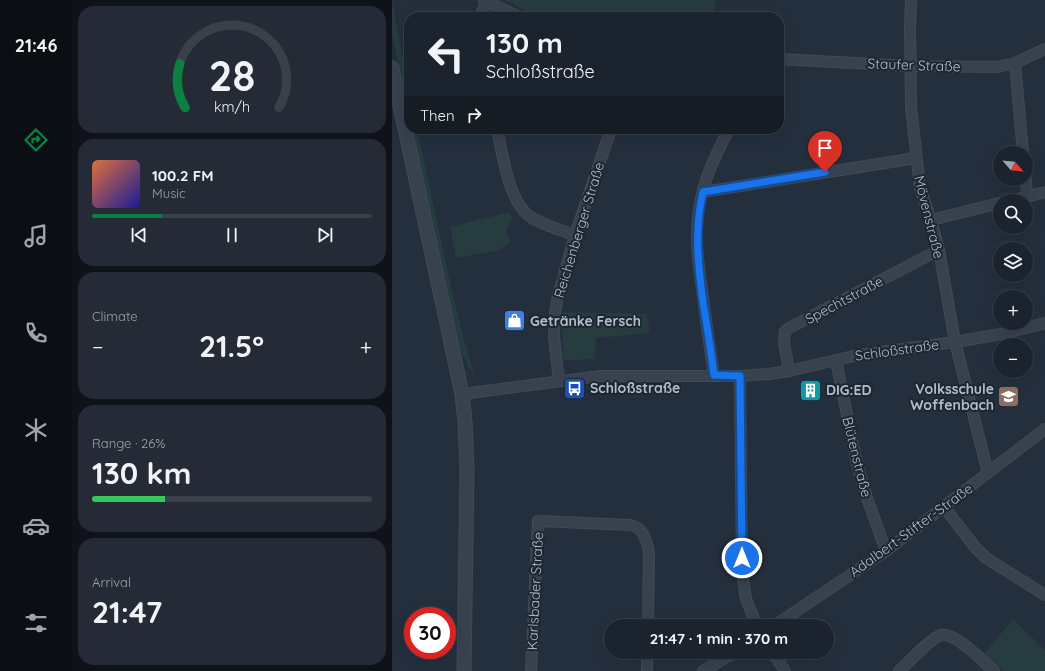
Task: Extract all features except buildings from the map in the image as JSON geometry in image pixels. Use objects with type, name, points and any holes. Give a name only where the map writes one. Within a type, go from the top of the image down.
[{"type":"street","points":[[481,12],[485,0],[509,12]]},
{"type":"street","name":"Mövenstraße","points":[[911,0],[911,107],[920,188],[939,250],[955,342],[988,473]]},
{"type":"street","name":"Staufer Straße","points":[[784,59],[911,66],[997,67],[1015,63],[1045,49]]},
{"type":"street","points":[[1015,63],[1022,146]]},
{"type":"street","points":[[392,68],[404,124]]},
{"type":"street","points":[[406,134],[462,394],[465,421],[467,469],[464,671]]},
{"type":"street","points":[[498,134],[510,183],[515,197],[522,209],[531,217],[548,226],[575,235]]},
{"type":"street","name":"Reichenberger Straße","points":[[559,381],[554,337],[555,313],[564,271],[609,134]]},
{"type":"street","points":[[714,375],[698,268],[697,247],[699,208],[708,174],[727,134]]},
{"type":"street","points":[[703,192],[916,158]]},
{"type":"street","points":[[1033,196],[1045,192]]},
{"type":"street","points":[[931,220],[993,205]]},
{"type":"street","name":"Spechtstraße","points":[[789,371],[784,343],[785,331],[939,250]]},
{"type":"street","name":"Schloßstraße","points":[[462,394],[602,376],[740,376],[789,371],[865,354],[955,342],[1001,334],[1045,323]]},
{"type":"street","name":"Blütenstraße","points":[[836,361],[857,464],[867,498],[886,551]]},
{"type":"street","points":[[740,376],[742,573],[746,599],[754,619]]},
{"type":"street","name":"Adalbert-Stifter-Straße","points":[[784,619],[886,551],[1045,429]]},
{"type":"street","points":[[944,507],[975,547],[986,558],[1045,596]]},
{"type":"street","name":"Karlsbader Straße","points":[[531,671],[538,521],[630,524],[638,528],[642,532],[648,545],[649,553],[648,619]]},
{"type":"street","points":[[899,671],[934,640],[943,635],[953,637],[994,671]]},
{"type":"street","points":[[646,671],[647,659]]},
{"type":"street","points":[[704,671],[724,659]]},
{"type":"street","points":[[777,659],[785,671]]},
{"type":"green space","points":[[392,0],[404,64],[404,91],[392,35]]},
{"type":"green space","points":[[504,0],[716,0],[714,12],[528,12]]},
{"type":"green space","points":[[413,134],[418,134],[450,282],[461,329],[474,374],[463,356],[456,334]]},
{"type":"green space","points":[[510,212],[512,219],[507,228],[507,235],[511,241],[500,250],[456,258],[450,227]]},
{"type":"green space","points":[[562,312],[647,314],[650,333],[596,338],[594,359],[563,361]]},
{"type":"green space","points":[[1013,619],[1045,650],[1045,671],[1003,671],[984,654]]},
{"type":"place","name":"Getränke Fersch","points":[[514,321]]},
{"type":"place","name":"Schloßstraße","points":[[575,388]]},
{"type":"place","name":"DIG:ED","points":[[810,390]]},
{"type":"place","name":"Volksschule Woffenbach","points":[[1009,397]]},
{"type":"route","points":[[742,558],[740,376],[714,375],[698,268],[697,224],[699,208],[703,192],[825,172]]}]
